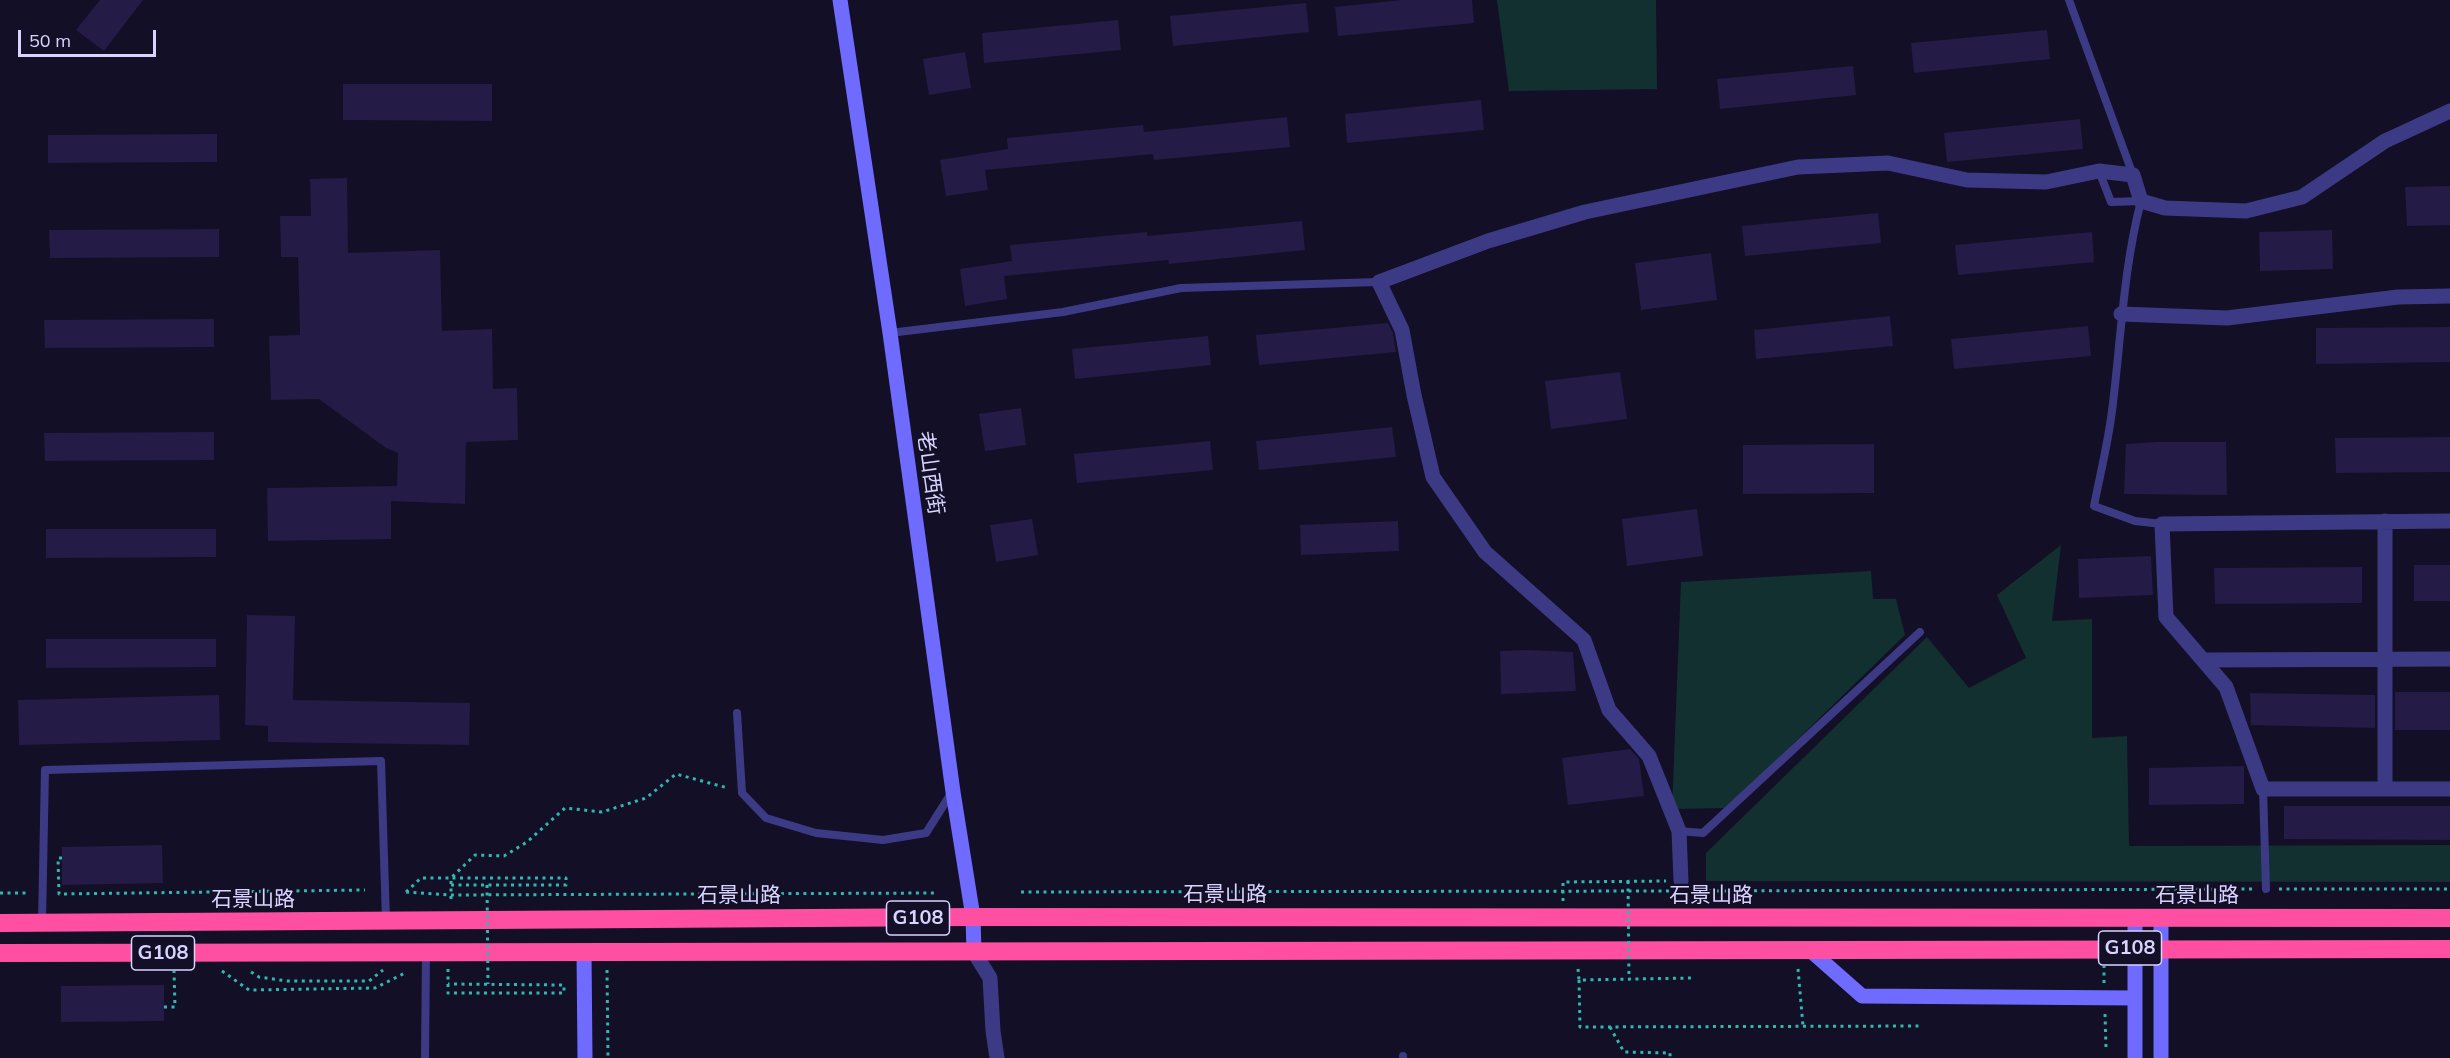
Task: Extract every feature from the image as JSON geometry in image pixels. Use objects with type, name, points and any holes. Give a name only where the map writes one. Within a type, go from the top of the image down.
[{"type":"highway","name":"石景山路","points":[[0,923],[973,917],[2450,918]]},
{"type":"highway","name":"G108","points":[[0,953],[975,952],[1804,957],[2134,948],[2450,949]]},
{"type":"street","name":"老山西街","points":[[840,0],[890,333],[952,792],[973,917],[975,952]]},
{"type":"street","points":[[1683,888],[1679,831],[1649,756],[1609,710],[1584,640],[1485,552],[1433,477],[1413,395],[1402,330],[1379,282],[1488,241],[1586,212],[1798,167],[1888,163],[1967,180],[2046,182],[2099,171],[2133,175],[2141,201],[2164,208],[2246,211],[2302,197],[2385,141],[2450,111]]},
{"type":"street","points":[[2121,314],[2227,318],[2398,297],[2450,296]]},
{"type":"street","points":[[2450,521],[2162,524],[2166,617],[2226,687],[2263,789],[2450,789]]},
{"type":"street","points":[[2385,522],[2385,789]]},
{"type":"street","points":[[2204,660],[2450,659]]},
{"type":"street","points":[[2135,918],[2135,1058]]},
{"type":"street","points":[[2161,1058],[2162,918]]},
{"type":"street","points":[[584,952],[585,1058]]},
{"type":"street","points":[[975,952],[990,978],[997,1058]]},
{"type":"street","points":[[1804,957],[1862,996],[2134,998]]},
{"type":"lane","points":[[2069,0],[2133,175]]},
{"type":"lane","points":[[2099,171],[2111,202],[2141,201],[2132,236],[2121,314],[2112,412],[2094,506],[2135,521],[2162,524]]},
{"type":"lane","points":[[890,333],[1063,312],[1181,288],[1379,282]]},
{"type":"lane","points":[[1679,831],[1703,833],[1920,632]]},
{"type":"lane","points":[[737,712],[742,793],[766,818],[816,833],[883,840],[926,833],[952,792]]},
{"type":"lane","points":[[42,923],[45,770],[381,761],[386,922]]},
{"type":"lane","points":[[2263,789],[2266,889]]},
{"type":"lane","points":[[419,952],[426,1058]]},
{"type":"path","points":[[451,921],[451,878],[475,855],[504,856],[527,842],[565,808],[602,812],[646,798],[675,774],[742,793]]},
{"type":"path","points":[[62,858],[58,858],[59,894],[365,890]]},
{"type":"path","points":[[451,885],[566,885],[566,878],[421,878],[406,892],[451,895],[935,892]]},
{"type":"path","points":[[1628,881],[1629,978]]},
{"type":"path","points":[[1563,882],[1628,881],[1683,888]]},
{"type":"path","points":[[487,885],[488,984]]},
{"type":"path","points":[[1021,892],[1683,888],[2107,889]]},
{"type":"path","points":[[0,893],[30,892]]},
{"type":"path","points":[[249,970],[259,976],[286,981],[369,981],[388,966],[419,952]]},
{"type":"path","points":[[448,952],[448,984],[448,993],[564,993],[564,985],[448,984]]},
{"type":"path","points":[[1803,1026],[1804,957]]},
{"type":"path","points":[[606,960],[608,1058]]},
{"type":"path","points":[[2104,965],[2104,990]]},
{"type":"path","points":[[164,1007],[175,1007],[174,966]]},
{"type":"path","points":[[214,966],[249,990],[375,988],[405,974]]},
{"type":"path","points":[[1591,979],[1690,978]]},
{"type":"path","points":[[1579,980],[1580,1028],[1923,1026]]},
{"type":"path","points":[[2105,1008],[2106,1048]]},
{"type":"path","points":[[1610,1027],[1624,1052],[1670,1053],[1670,1058]]},
{"type":"green space","points":[[1497,0],[1656,0],[1657,89],[1509,91]]},
{"type":"green space","points":[[2061,545],[2052,621],[2092,619],[2092,738],[2127,736],[2129,846],[2450,845],[2450,882],[1706,881],[1706,853],[1927,637],[1969,688],[2026,658],[1997,595]]},
{"type":"green space","points":[[1871,571],[1873,599],[1896,599],[1905,635],[1727,808],[1672,809],[1681,582]]},
{"type":"building","points":[[100,0],[143,0],[104,51],[76,30]]},
{"type":"building","points":[[1402,0],[1472,0],[1474,23],[1338,36],[1335,7]]},
{"type":"building","points":[[1306,3],[1309,32],[1173,46],[1170,16]]},
{"type":"building","points":[[1118,20],[1121,50],[984,63],[982,33]]},
{"type":"building","points":[[2047,30],[2050,59],[1914,73],[1911,43]]},
{"type":"building","points":[[965,52],[971,88],[929,95],[923,59]]},
{"type":"building","points":[[1853,66],[1856,95],[1720,109],[1717,79]]},
{"type":"building","points":[[343,84],[492,84],[492,121],[343,120]]},
{"type":"building","points":[[1481,100],[1484,130],[1347,143],[1345,114]]},
{"type":"building","points":[[1287,117],[1290,147],[1154,160],[1153,154],[985,170],[988,190],[946,196],[940,160],[1008,149],[1007,138],[1143,125],[1144,132]]},
{"type":"building","points":[[2080,119],[2083,149],[1947,162],[1944,133]]},
{"type":"building","points":[[217,134],[217,162],[48,163],[48,135]]},
{"type":"building","points":[[347,178],[348,253],[440,250],[442,331],[492,329],[493,389],[517,388],[518,440],[466,442],[465,504],[391,501],[391,539],[268,541],[267,488],[397,486],[398,453],[386,448],[319,399],[271,400],[269,336],[300,335],[298,257],[281,257],[280,216],[311,216],[310,179]]},
{"type":"building","points":[[2450,186],[2450,225],[2407,226],[2405,187]]},
{"type":"building","points":[[1878,213],[1881,243],[1745,256],[1742,226]]},
{"type":"building","points":[[1302,221],[1305,250],[1169,264],[1168,260],[1004,276],[1007,299],[965,306],[960,269],[1012,261],[1010,245],[1147,232],[1147,236]]},
{"type":"building","points":[[219,229],[219,257],[50,258],[49,230]]},
{"type":"building","points":[[2332,230],[2333,269],[2260,271],[2259,232]]},
{"type":"building","points":[[2092,232],[2094,262],[1958,275],[1955,245]]},
{"type":"building","points":[[1711,253],[1717,300],[1641,310],[1635,263]]},
{"type":"building","points":[[1890,316],[1893,346],[1756,359],[1754,330]]},
{"type":"building","points":[[214,319],[214,347],[45,348],[44,320]]},
{"type":"building","points":[[1388,323],[1393,333],[1396,352],[1259,365],[1256,335]]},
{"type":"building","points":[[2088,326],[2091,356],[1954,369],[1951,339]]},
{"type":"building","points":[[2450,327],[2450,362],[2316,364],[2316,328]]},
{"type":"building","points":[[1208,336],[1211,365],[1075,379],[1072,349]]},
{"type":"building","points":[[1620,372],[1627,419],[1551,429],[1545,381]]},
{"type":"building","points":[[1021,408],[1026,445],[985,451],[979,414]]},
{"type":"building","points":[[1392,427],[1396,457],[1259,470],[1256,441]]},
{"type":"building","points":[[214,432],[214,460],[45,461],[44,433]]},
{"type":"building","points":[[2450,437],[2450,472],[2336,473],[2335,438]]},
{"type":"building","points":[[1210,441],[1213,470],[1077,483],[1074,454]]},
{"type":"building","points":[[2226,442],[2227,495],[2124,494],[2126,444]]},
{"type":"building","points":[[1874,444],[1874,493],[1743,494],[1743,445]]},
{"type":"building","points":[[1697,509],[1703,556],[1627,566],[1622,519]]},
{"type":"building","points":[[1032,519],[1038,555],[996,562],[990,525]]},
{"type":"building","points":[[1398,521],[1399,551],[1301,555],[1300,525]]},
{"type":"building","points":[[46,529],[216,529],[216,557],[46,558]]},
{"type":"building","points":[[2151,556],[2153,595],[2079,598],[2078,559]]},
{"type":"building","points":[[2414,565],[2450,565],[2450,601],[2414,601]]},
{"type":"building","points":[[2362,567],[2362,603],[2215,604],[2214,568]]},
{"type":"building","points":[[247,615],[295,616],[293,700],[470,703],[469,745],[268,742],[268,726],[245,725]]},
{"type":"building","points":[[46,639],[216,639],[216,667],[46,668]]},
{"type":"building","points":[[1500,651],[1573,652],[1576,691],[1501,694]]},
{"type":"building","points":[[2395,692],[2450,692],[2450,730],[2395,730]]},
{"type":"building","points":[[2250,693],[2375,695],[2375,728],[2251,725]]},
{"type":"building","points":[[219,695],[220,740],[19,745],[18,700]]},
{"type":"building","points":[[1630,749],[1639,759],[1644,796],[1568,805],[1562,758]]},
{"type":"building","points":[[2244,766],[2244,804],[2149,805],[2149,768]]},
{"type":"building","points":[[2284,806],[2450,806],[2450,840],[2284,839]]},
{"type":"building","points":[[162,845],[163,883],[62,885],[62,847]]},
{"type":"building","points":[[164,985],[164,1021],[61,1022],[61,986]]}]
